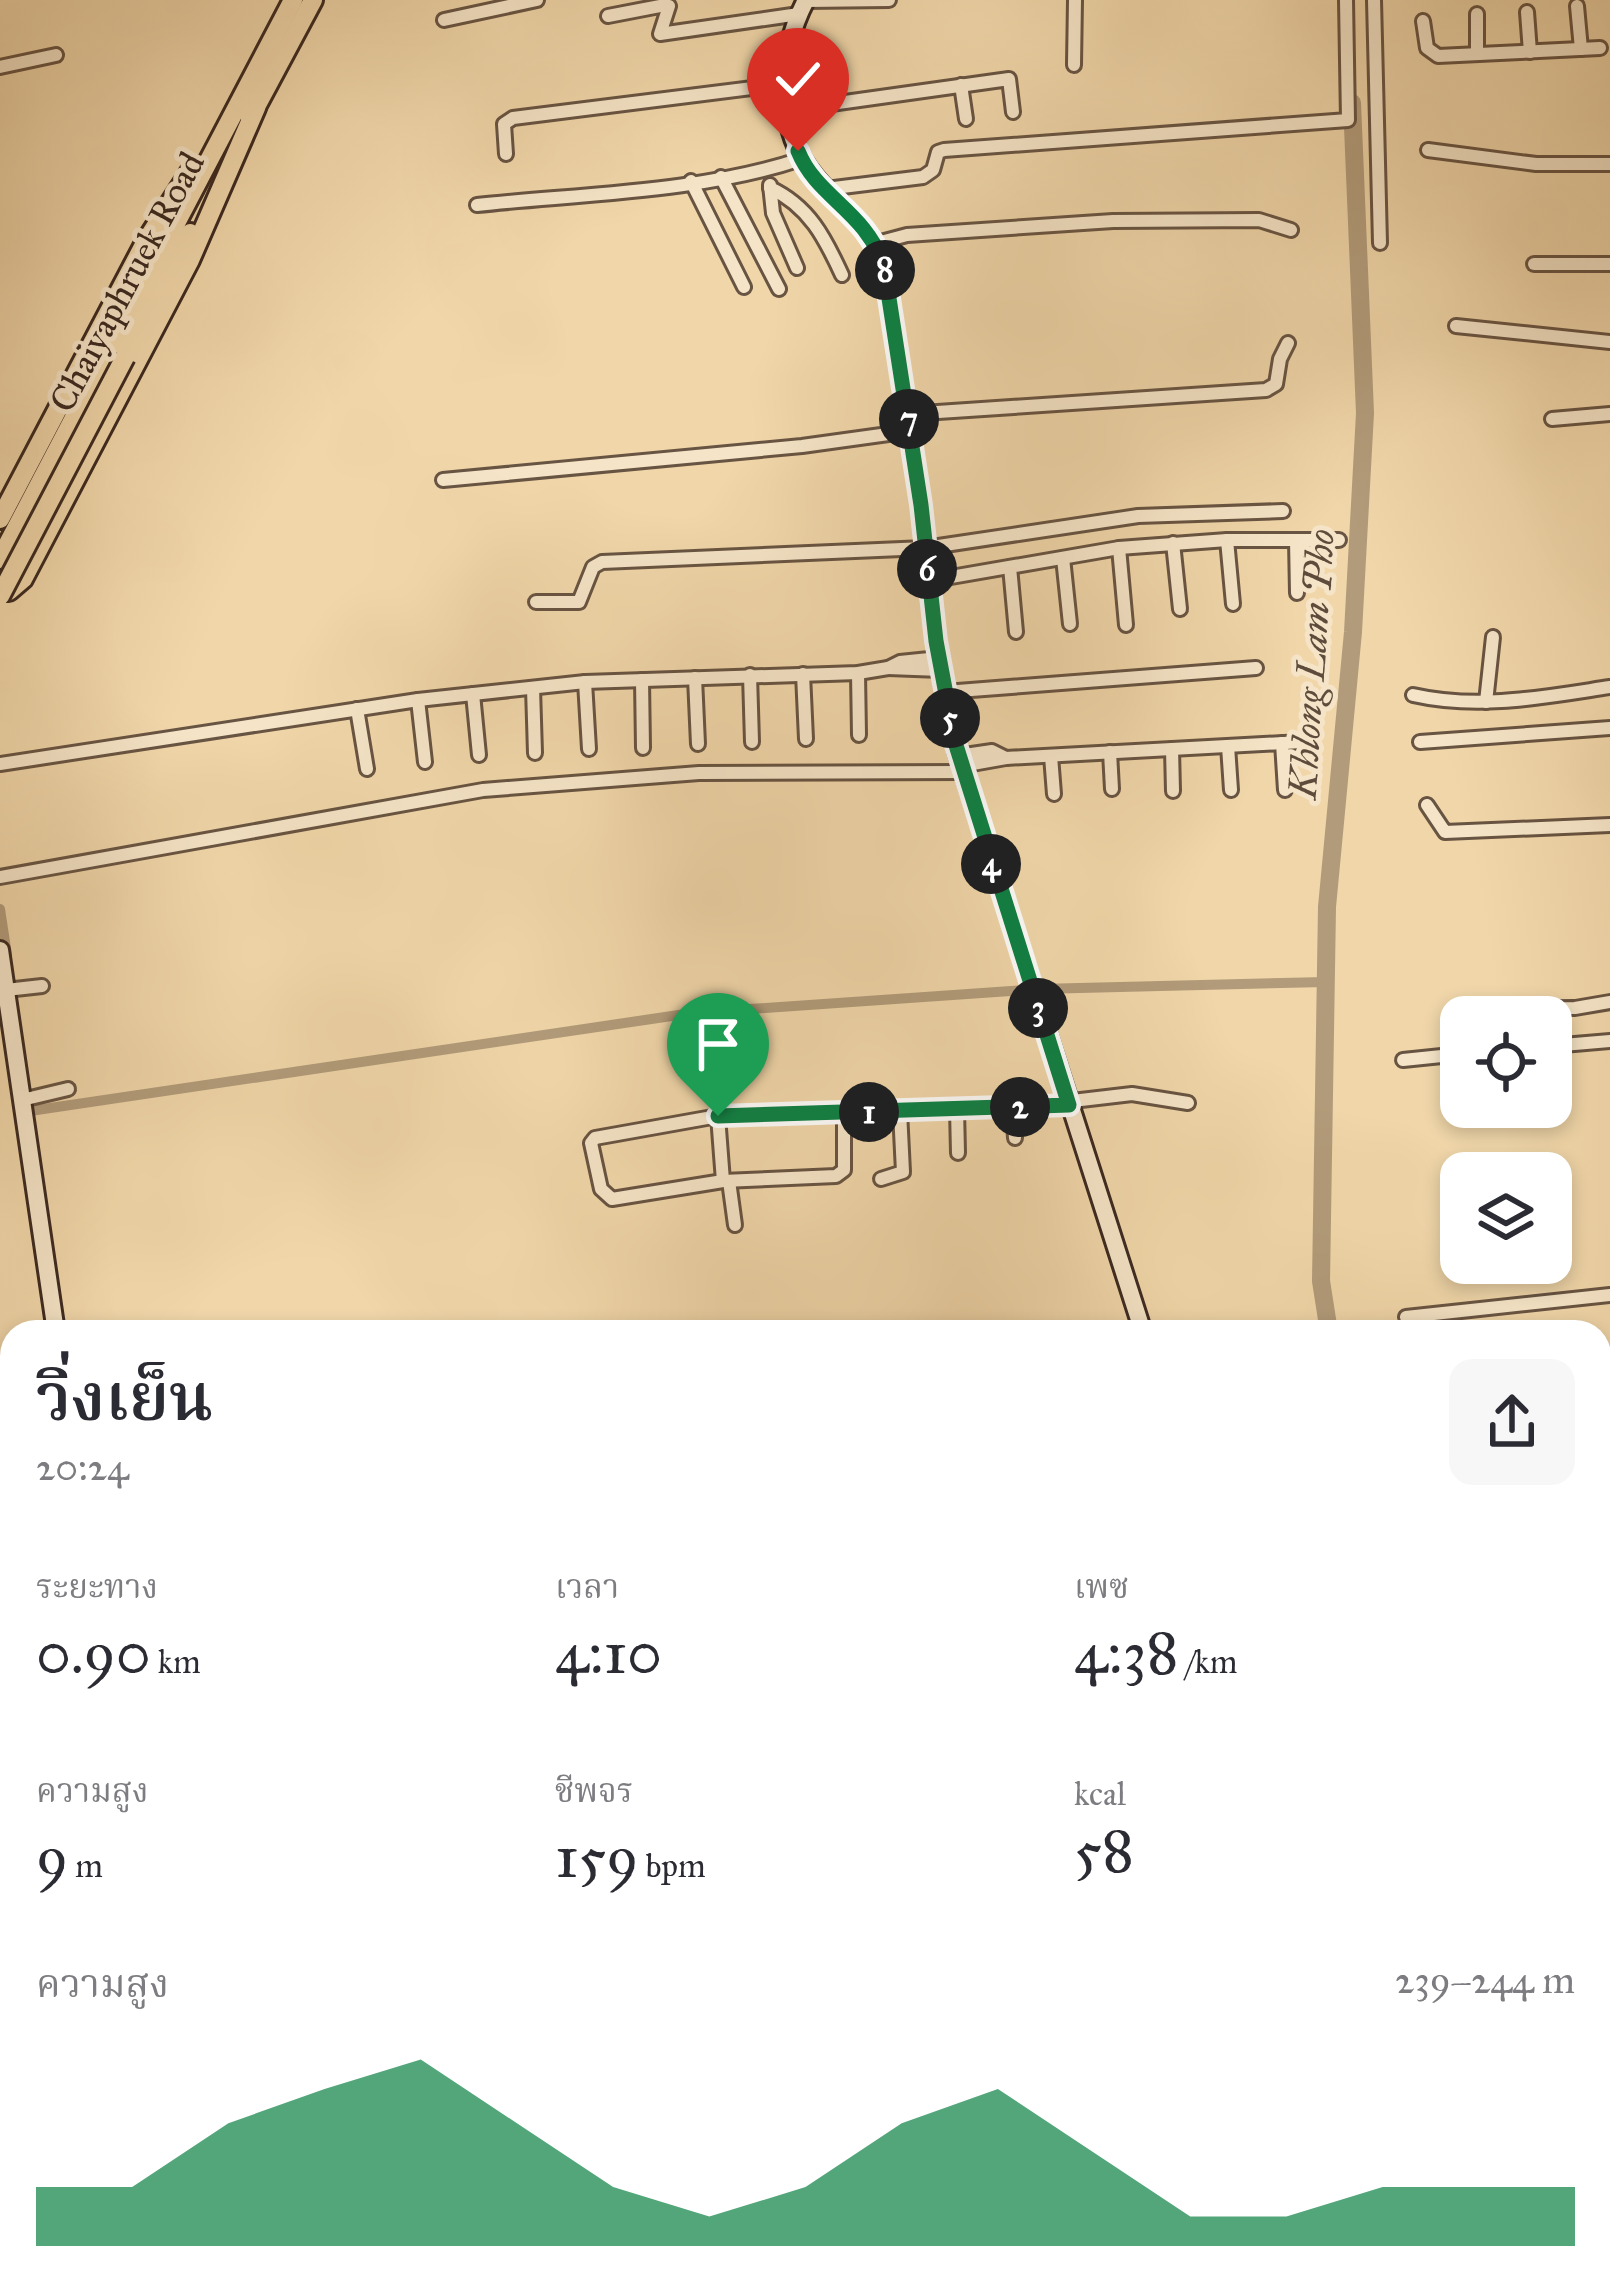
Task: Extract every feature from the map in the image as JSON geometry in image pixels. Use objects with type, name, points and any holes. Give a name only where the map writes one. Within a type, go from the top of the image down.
[{"type":"main road","name":"Chaiyaphruek Road","points":[[0,594],[248,104],[293,0]]},
{"type":"main road","name":"Chaiyaphruek Road","points":[[248,104],[313,0]]},
{"type":"main road","points":[[0,520],[146,241],[248,104]]},
{"type":"main road","points":[[0,594],[23,579],[190,260],[248,104]]},
{"type":"main road","name":"Chaiyaphruek Road","points":[[0,559],[118,354]]},
{"type":"street","points":[[445,20],[537,0]]},
{"type":"street","points":[[608,16],[668,3],[660,34],[803,5],[889,0]]},
{"type":"street","points":[[1074,65],[1075,0]]},
{"type":"street","points":[[826,189],[923,177],[944,150],[1348,120],[1346,0]]},
{"type":"street","points":[[1374,0],[1380,244]]},
{"type":"street","points":[[803,5],[787,45],[788,110],[801,159],[877,243],[909,422],[940,664],[961,765],[1139,1320]]},
{"type":"street","points":[[1576,6],[1581,49]]},
{"type":"street","points":[[1527,12],[1530,52]]},
{"type":"street","points":[[1477,14],[1477,54]]},
{"type":"street","points":[[1423,21],[1430,53],[1607,48]]},
{"type":"street","points":[[0,67],[56,55]]},
{"type":"street","points":[[788,110],[1009,79],[1013,112]]},
{"type":"street","points":[[506,154],[504,124],[513,118],[784,84]]},
{"type":"street","points":[[961,85],[966,118]]},
{"type":"street","points":[[1428,150],[1536,164],[1610,164]]},
{"type":"street","points":[[477,206],[691,182],[767,170],[801,159]]},
{"type":"street","points":[[767,170],[772,213],[797,268]]},
{"type":"street","points":[[721,177],[778,289]]},
{"type":"street","points":[[691,182],[745,286]]},
{"type":"street","points":[[770,188],[791,198],[808,215],[842,275]]},
{"type":"street","points":[[877,243],[900,236],[1113,221],[1259,220],[1291,230]]},
{"type":"street","points":[[1534,264],[1610,264]]},
{"type":"street","points":[[1456,326],[1610,341]]},
{"type":"street","points":[[443,480],[802,446],[909,422],[1266,390],[1276,384],[1288,343]]},
{"type":"street","points":[[1552,419],[1610,414]]},
{"type":"street","points":[[536,602],[579,602],[593,567],[602,562],[925,548],[1138,516],[1283,511]]},
{"type":"street","points":[[928,581],[1119,548],[1227,540],[1339,540]]},
{"type":"street","points":[[1227,540],[1233,604]]},
{"type":"street","points":[[1296,541],[1297,593]]},
{"type":"street","points":[[1172,543],[1180,609]]},
{"type":"street","points":[[1119,548],[1126,625]]},
{"type":"street","points":[[1063,557],[1070,624]]},
{"type":"street","points":[[1010,567],[1016,632]]},
{"type":"street","points":[[1486,702],[1493,638]]},
{"type":"street","points":[[0,764],[472,694],[585,682],[858,673],[900,662],[940,664]]},
{"type":"street","points":[[945,692],[1256,668]]},
{"type":"street","points":[[858,673],[859,735]]},
{"type":"street","points":[[803,674],[806,739]]},
{"type":"street","points":[[750,675],[752,742]]},
{"type":"street","points":[[695,678],[698,744]]},
{"type":"street","points":[[642,680],[643,748]]},
{"type":"street","points":[[585,682],[590,748]]},
{"type":"street","points":[[1413,695],[1454,703],[1486,702],[1610,687]]},
{"type":"street","points":[[533,688],[535,753]]},
{"type":"street","points":[[472,694],[479,755]]},
{"type":"street","points":[[418,700],[425,762]]},
{"type":"street","points":[[357,709],[367,769]]},
{"type":"street","points":[[1420,742],[1610,728]]},
{"type":"street","points":[[0,877],[483,790],[699,773],[961,765],[992,751],[1006,758],[1301,742]]},
{"type":"street","points":[[1282,743],[1285,790]]},
{"type":"street","points":[[1228,746],[1231,790]]},
{"type":"street","points":[[1172,749],[1173,791]]},
{"type":"street","points":[[1110,752],[1112,789]]},
{"type":"street","points":[[1051,755],[1054,794]]},
{"type":"street","points":[[1427,805],[1445,832],[1610,825]]},
{"type":"street","points":[[0,950],[54,1320]]},
{"type":"street","points":[[8,990],[37,987]]},
{"type":"street","points":[[1572,1008],[1610,1002]]},
{"type":"street","points":[[1572,1044],[1610,1041]]},
{"type":"street","points":[[1403,1060],[1440,1056]]},
{"type":"street","points":[[25,1100],[68,1089]]},
{"type":"street","points":[[844,1113],[842,1174],[726,1181],[612,1199],[601,1190],[591,1143],[601,1136],[718,1116],[1013,1108],[1132,1094],[1188,1103]]},
{"type":"street","points":[[1013,1108],[1015,1138]]},
{"type":"street","points":[[957,1109],[958,1153]]},
{"type":"street","points":[[881,1179],[903,1172],[900,1112]]},
{"type":"street","points":[[718,1116],[735,1225]]},
{"type":"street","points":[[1406,1317],[1610,1295]]},
{"type":"waterway","name":"Khlong Lam Pho","points":[[1327,1320],[1321,1281],[1327,907],[1353,632],[1365,413],[1352,103]]},
{"type":"waterway","points":[[0,909],[7,955]]},
{"type":"waterway","points":[[30,1111],[692,1013],[1039,989],[1326,982]]},
{"type":"route","points":[[718,1116],[1069,1105],[955,742],[936,641],[921,505],[884,266],[877,243],[861,220],[826,189],[798,151]]}]
